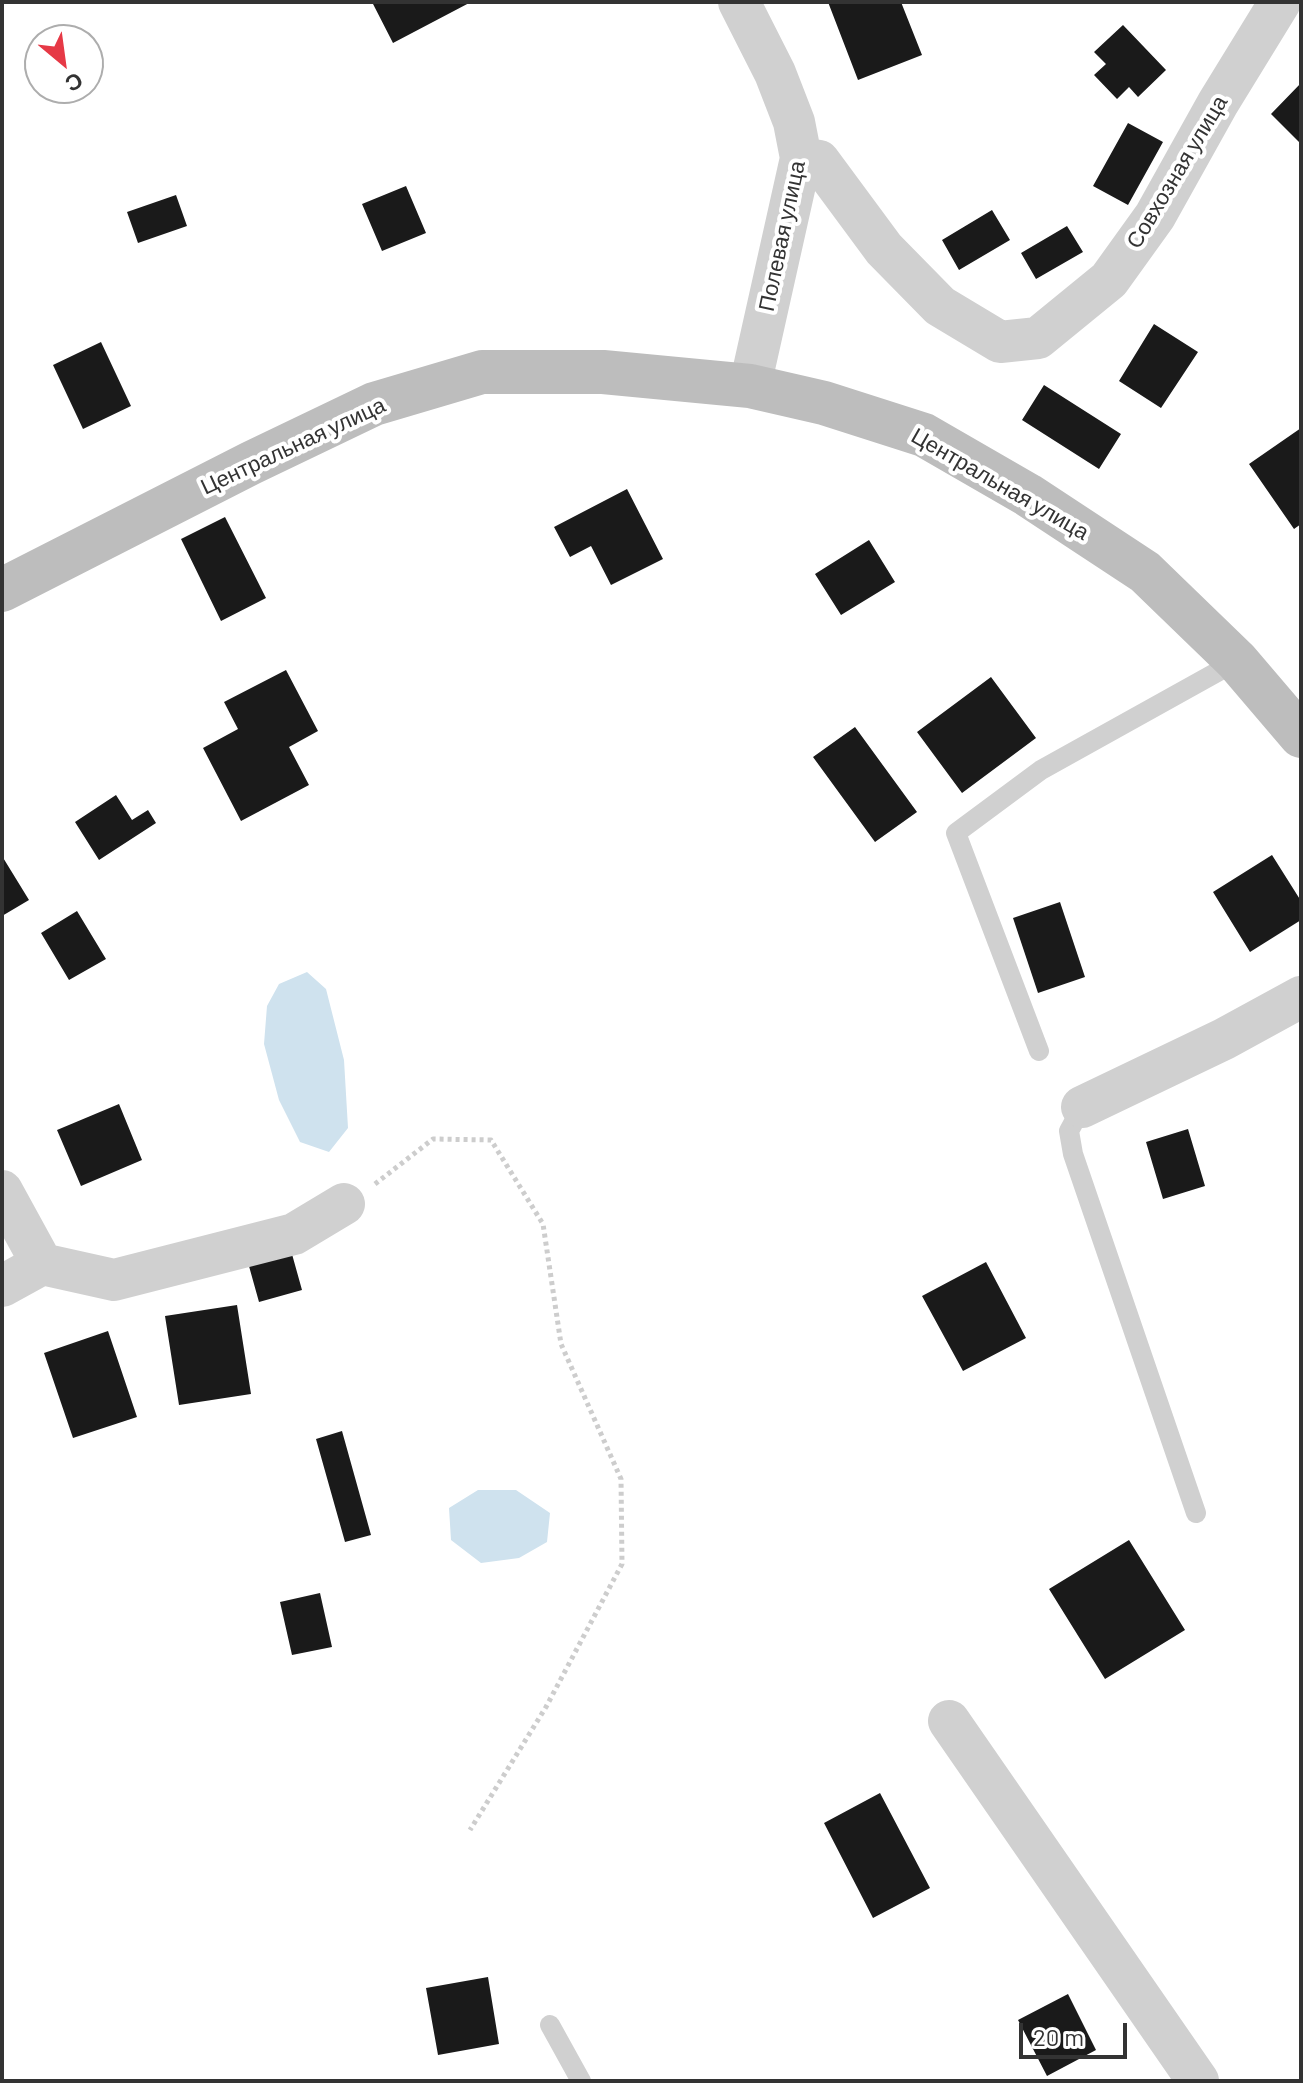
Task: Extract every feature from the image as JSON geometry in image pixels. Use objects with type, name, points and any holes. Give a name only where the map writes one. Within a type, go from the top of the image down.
[{"type":"street","name":"Полевая улица","points":[[739,2],[775,73],[794,122],[801,158],[750,386]]},
{"type":"street","name":"Совхозная улица","points":[[801,158],[819,161],[884,249],[940,306],[1000,342],[1038,338],[1109,280],[1128,255],[1155,216],[1218,103],[1280,2]]},
{"type":"street","name":"Центральная улица","points":[[2,590],[374,404],[482,372],[603,372],[750,386],[824,403],[924,435],[1028,495],[1145,572],[1237,661],[1301,736]]},
{"type":"street","points":[[1082,1107],[1224,1039],[1301,997]]},
{"type":"street","points":[[2,1191],[42,1264]]},
{"type":"street","points":[[2,1286],[42,1264],[114,1280],[294,1234],[344,1204]]},
{"type":"street","points":[[949,1721],[1198,2081]]},
{"type":"lane","points":[[1039,1051],[956,833],[1041,770],[1237,661]]},
{"type":"lane","points":[[1082,1107],[1069,1131],[1073,1154],[1196,1513]]},
{"type":"lane","points":[[550,2025],[581,2081]]},
{"type":"path","points":[[344,1204],[433,1139],[491,1140],[543,1224],[561,1344],[621,1479],[622,1564],[546,1707],[470,1830]]},
{"type":"water","points":[[307,972],[326,989],[344,1060],[348,1128],[329,1152],[300,1142],[279,1100],[264,1044],[267,1006],[279,984]]},
{"type":"water","points":[[478,1490],[516,1490],[550,1513],[547,1542],[519,1558],[481,1563],[451,1540],[449,1508]]},
{"type":"building","points":[[372,2],[471,2],[393,43]]},
{"type":"building","points":[[828,2],[901,2],[922,55],[858,80]]},
{"type":"building","points":[[1123,25],[1166,70],[1138,97],[1129,87],[1117,99],[1094,75],[1106,64],[1094,52]]},
{"type":"building","points":[[1301,83],[1301,144],[1271,114]]},
{"type":"building","points":[[1128,123],[1163,142],[1128,205],[1093,186]]},
{"type":"building","points":[[406,186],[426,233],[382,251],[362,204]]},
{"type":"building","points":[[176,195],[187,226],[138,243],[127,212]]},
{"type":"building","points":[[992,210],[1010,240],[959,270],[942,240]]},
{"type":"building","points":[[1067,226],[1083,252],[1036,279],[1021,253]]},
{"type":"building","points":[[1154,324],[1198,352],[1161,408],[1119,381]]},
{"type":"building","points":[[101,342],[131,406],[83,429],[53,365]]},
{"type":"building","points":[[1044,385],[1121,434],[1099,469],[1022,420]]},
{"type":"building","points":[[1301,428],[1301,524],[1294,529],[1249,464]]},
{"type":"building","points":[[627,489],[663,559],[611,585],[591,546],[570,557],[554,527]]},
{"type":"building","points":[[225,517],[266,598],[221,621],[181,539]]},
{"type":"building","points":[[869,540],[895,582],[841,615],[815,574]]},
{"type":"building","points":[[286,670],[318,731],[289,747],[309,785],[241,821],[203,748],[238,729],[224,702]]},
{"type":"building","points":[[991,677],[1036,738],[962,793],[917,732]]},
{"type":"building","points":[[855,727],[917,812],[875,842],[813,757]]},
{"type":"building","points":[[116,795],[132,820],[148,810],[156,823],[99,860],[75,822]]},
{"type":"building","points":[[1272,855],[1301,901],[1301,920],[1250,952],[1213,892]]},
{"type":"building","points":[[2,856],[29,900],[2,916]]},
{"type":"building","points":[[1060,902],[1085,977],[1038,993],[1013,918]]},
{"type":"building","points":[[77,911],[106,959],[69,980],[41,933]]},
{"type":"building","points":[[119,1104],[142,1160],[81,1186],[57,1130]]},
{"type":"building","points":[[1188,1129],[1205,1186],[1163,1199],[1146,1142]]},
{"type":"building","points":[[290,1247],[302,1290],[259,1302],[247,1259]]},
{"type":"building","points":[[986,1262],[1026,1338],[963,1371],[922,1296]]},
{"type":"building","points":[[237,1305],[251,1394],[179,1405],[165,1316]]},
{"type":"building","points":[[108,1331],[137,1417],[73,1438],[44,1353]]},
{"type":"building","points":[[342,1431],[371,1535],[345,1542],[316,1439]]},
{"type":"building","points":[[1129,1540],[1185,1630],[1105,1679],[1049,1589]]},
{"type":"building","points":[[320,1593],[332,1647],[292,1655],[280,1602]]},
{"type":"building","points":[[880,1793],[930,1888],[873,1918],[824,1823]]},
{"type":"building","points":[[488,1977],[499,2044],[438,2055],[426,1988]]},
{"type":"building","points":[[1068,1994],[1096,2050],[1047,2076],[1018,2020]]}]
